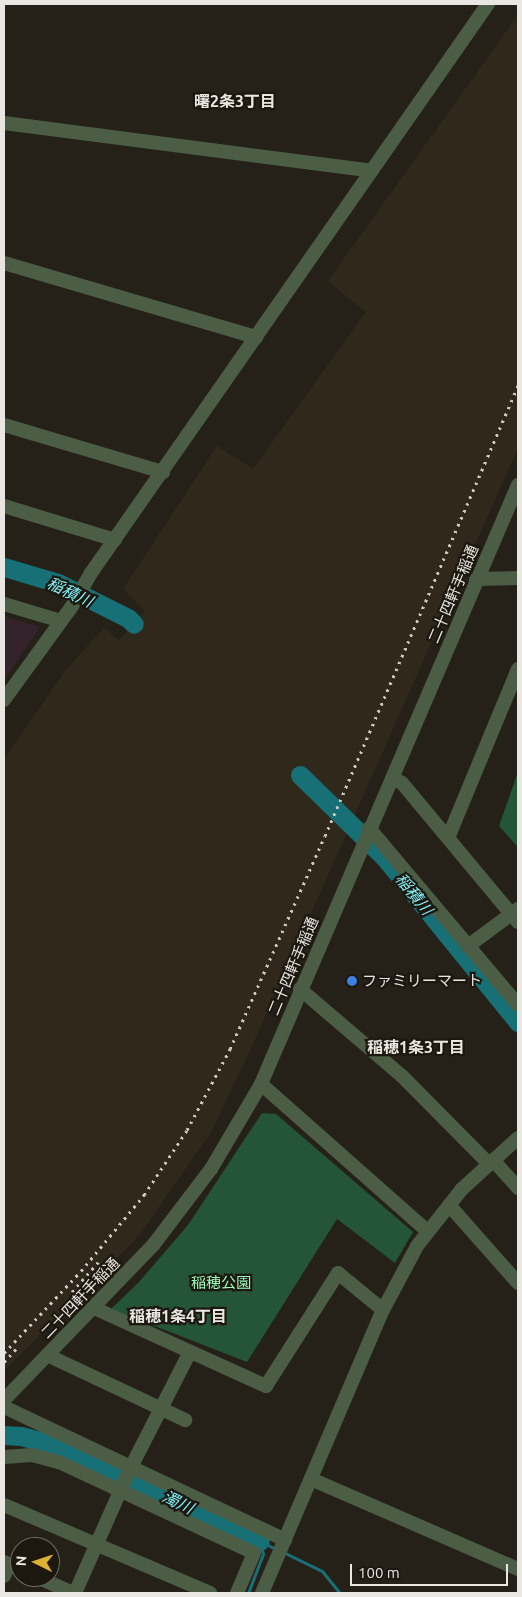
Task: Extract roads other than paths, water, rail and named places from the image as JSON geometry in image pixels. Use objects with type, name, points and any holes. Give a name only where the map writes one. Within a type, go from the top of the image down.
[{"type":"street","points":[[4,700],[72,606],[91,573],[488,4]]},
{"type":"street","points":[[4,123],[372,171]]},
{"type":"street","points":[[4,263],[256,337]]},
{"type":"street","points":[[4,425],[163,472]]},
{"type":"street","name":"二十四軒手稲通","points":[[4,1400],[154,1244],[206,1176],[261,1084],[476,580],[515,500],[518,485]]},
{"type":"street","points":[[4,506],[115,540]]},
{"type":"street","points":[[476,580],[518,578]]},
{"type":"street","points":[[4,604],[61,621]]},
{"type":"street","points":[[448,838],[518,669]]},
{"type":"street","points":[[393,778],[402,783],[516,915],[468,946]]},
{"type":"street","points":[[368,831],[518,1005]]},
{"type":"street","points":[[300,989],[402,1076],[518,1188]]},
{"type":"street","points":[[261,1084],[427,1231]]},
{"type":"street","points":[[262,1593],[383,1310],[404,1268],[427,1231],[462,1189],[518,1138]]},
{"type":"street","points":[[449,1206],[518,1283]]},
{"type":"street","points":[[94,1308],[266,1386],[338,1272],[383,1310]]},
{"type":"street","points":[[60,1587],[74,1593],[130,1469],[190,1352]]},
{"type":"street","points":[[47,1355],[160,1410],[185,1420]]},
{"type":"street","points":[[4,1407],[130,1469],[281,1549]]},
{"type":"street","points":[[4,1457],[32,1455],[50,1460],[122,1488],[254,1553],[237,1593]]},
{"type":"street","points":[[311,1479],[518,1569]]},
{"type":"street","points":[[4,1505],[210,1593]]},
{"type":"waterway","name":"稲積川","points":[[4,567],[58,583],[128,618],[134,624]]},
{"type":"waterway","name":"稲積川","points":[[300,775],[386,859],[518,1022]]},
{"type":"waterway","name":"濁川","points":[[4,1435],[21,1436],[59,1446],[260,1541]]},
{"type":"waterway","name":"濁川","points":[[260,1541],[278,1550]]},
{"type":"waterway","points":[[248,1593],[263,1554],[260,1541]]},
{"type":"waterway","name":"濁川","points":[[283,1552],[322,1571],[340,1593]]},
{"type":"railway","points":[[4,1353],[81,1271],[144,1195],[187,1130],[230,1049],[325,836],[518,385]]},
{"type":"railway","points":[[72,1292],[100,1260]]},
{"type":"railway","points":[[4,1362],[16,1349]]},
{"type":"place","name":"ファミリーマート","points":[[352,981]]},
{"type":"district","name":"曙2条3丁目","points":[[235,101]]},
{"type":"district","name":"稲穂1条3丁目","points":[[416,1047]]},
{"type":"district","name":"稲穂1条4丁目","points":[[178,1316]]},
{"type":"park label","name":"稲穂公園","points":[[221,1283]]}]
